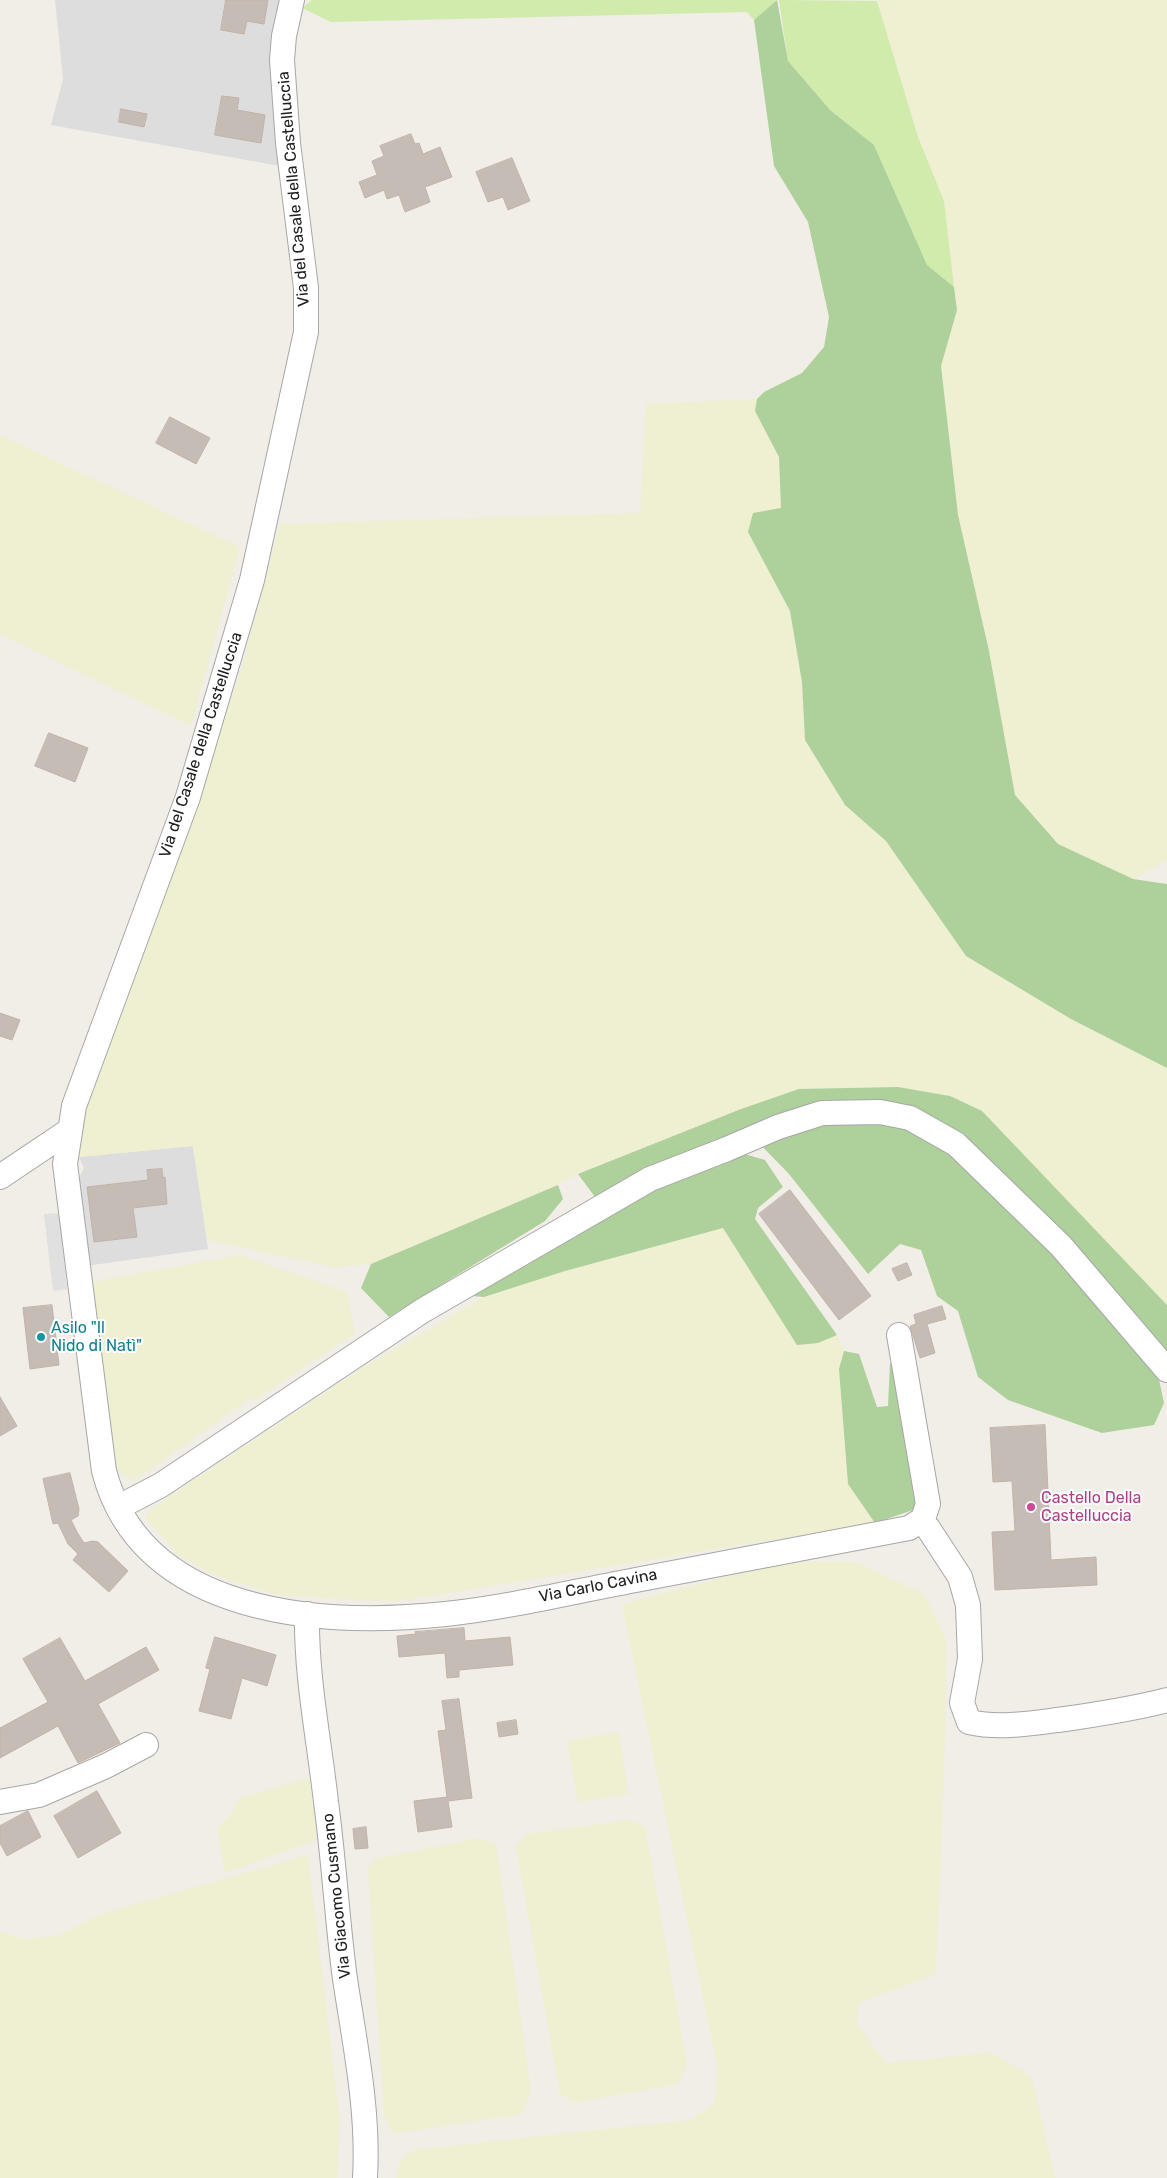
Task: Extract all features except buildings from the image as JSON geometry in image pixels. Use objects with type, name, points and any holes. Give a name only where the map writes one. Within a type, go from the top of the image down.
[{"type":"street","name":"Via del Casale della Castelluccia","points":[[119,1508],[110,1492],[104,1471],[65,1164],[74,1106],[188,797],[252,580],[306,332],[306,288],[288,143],[282,60],[284,36],[292,0]]},
{"type":"street","points":[[119,1508],[161,1485],[422,1311],[650,1178],[727,1149],[778,1126],[822,1113],[880,1112],[910,1118],[956,1144],[1061,1246],[1167,1370]]},
{"type":"street","points":[[0,1177],[70,1130]]},
{"type":"street","points":[[899,1335],[927,1498],[927,1510],[920,1522],[928,1528],[960,1577],[968,1605],[970,1659],[962,1703],[969,1722],[990,1726],[1041,1722],[1132,1710],[1167,1700]]},
{"type":"street","name":"Via Carlo Cavina","points":[[119,1508],[136,1535],[159,1561],[193,1583],[230,1598],[270,1609],[307,1614],[365,1617],[446,1614],[909,1528],[920,1522]]},
{"type":"street","name":"Via Giacomo Cusmano","points":[[307,1614],[306,1650],[327,1804],[342,1954],[365,2114],[367,2148],[365,2178]]},
{"type":"street","points":[[0,1802],[39,1795],[106,1766],[146,1745]]},
{"type":"shaded area","points":[[55,0],[289,0],[280,166],[51,125],[63,79]]},
{"type":"shaded area","points":[[193,1146],[208,1249],[85,1266],[76,1183],[84,1168],[79,1157]]},
{"type":"shaded area","points":[[59,1213],[67,1289],[53,1291],[44,1214]]},
{"type":"green space","points":[[312,0],[777,0],[754,20],[747,12],[331,22],[302,8]]},
{"type":"green space","points":[[777,0],[788,61],[830,110],[874,145],[927,265],[954,287],[957,310],[941,366],[958,515],[989,651],[1015,795],[1058,844],[1133,879],[1167,884],[1167,1068],[1071,1019],[966,956],[886,841],[845,805],[805,740],[802,682],[790,611],[748,532],[753,513],[781,508],[779,457],[755,411],[757,399],[764,392],[802,373],[824,347],[829,317],[808,222],[774,166],[754,20]]},
{"type":"green space","points":[[779,0],[877,1],[918,137],[944,201],[954,287],[927,265],[874,145],[830,110],[788,61]]},
{"type":"green space","points":[[877,0],[1167,0],[1167,860],[1133,879],[1058,844],[1015,795],[989,651],[958,515],[941,366],[957,310],[944,201],[918,137]]},
{"type":"green space","points":[[757,399],[756,411],[779,457],[781,509],[748,532],[790,611],[802,682],[805,740],[845,805],[886,841],[966,956],[1071,1019],[1167,1068],[1167,1305],[982,1111],[898,1087],[799,1089],[741,1109],[578,1174],[558,1185],[371,1264],[334,1267],[207,1240],[193,1146],[79,1157],[78,1130],[122,999],[240,674],[280,524],[640,513],[646,404]]},
{"type":"green space","points":[[0,435],[240,547],[191,726],[0,634]]},
{"type":"green space","points":[[898,1087],[950,1096],[982,1111],[1167,1305],[1167,1366],[1158,1375],[1164,1403],[1154,1425],[1102,1433],[1008,1400],[978,1377],[958,1311],[937,1296],[921,1250],[900,1244],[868,1274],[789,1174],[756,1140],[595,1197],[578,1174],[741,1109],[799,1089]]},
{"type":"green space","points":[[741,1153],[765,1160],[783,1187],[758,1208],[755,1219],[837,1335],[818,1343],[797,1345],[723,1228],[565,1271],[484,1297],[471,1296],[629,1196]]},
{"type":"green space","points":[[558,1185],[563,1199],[545,1221],[389,1317],[361,1288],[371,1264]]},
{"type":"green space","points":[[724,1228],[797,1345],[818,1343],[837,1335],[844,1351],[839,1369],[848,1484],[875,1523],[393,1602],[279,1595],[214,1575],[178,1555],[145,1517],[152,1508],[367,1365],[484,1297],[565,1271]]},
{"type":"green space","points":[[240,1255],[347,1292],[355,1333],[256,1400],[249,1399],[134,1481],[115,1469],[91,1282]]},
{"type":"green space","points":[[844,1351],[859,1354],[877,1407],[888,1406],[890,1363],[898,1373],[918,1499],[913,1510],[875,1523],[848,1484],[839,1369]]},
{"type":"green space","points":[[781,1562],[855,1562],[924,1594],[946,1639],[945,1742],[936,1974],[859,2003],[857,2024],[886,2063],[991,2053],[1032,2077],[1055,2178],[396,2178],[400,2161],[414,2150],[690,2120],[715,2103],[717,2064],[622,1604]]},
{"type":"green space","points":[[619,1732],[629,1794],[578,1802],[567,1741]]},
{"type":"green space","points":[[309,1778],[319,1839],[225,1873],[217,1828],[230,1816],[240,1798]]},
{"type":"green space","points":[[630,1820],[645,1827],[687,2066],[677,2084],[574,2103],[560,2094],[516,1846],[527,1834]]},
{"type":"green space","points":[[478,1838],[496,1843],[531,2091],[522,2114],[392,2134],[384,2113],[368,1868],[374,1859]]},
{"type":"green space","points":[[308,1855],[340,2123],[337,2178],[0,2178],[0,1932],[22,1939],[57,1936],[101,1914]]},
{"type":"place","name":"Asilo \"Il Nido di Natì\"","points":[[41,1337]]},
{"type":"place","name":"Castello Della Castelluccia","points":[[1031,1507]]}]
